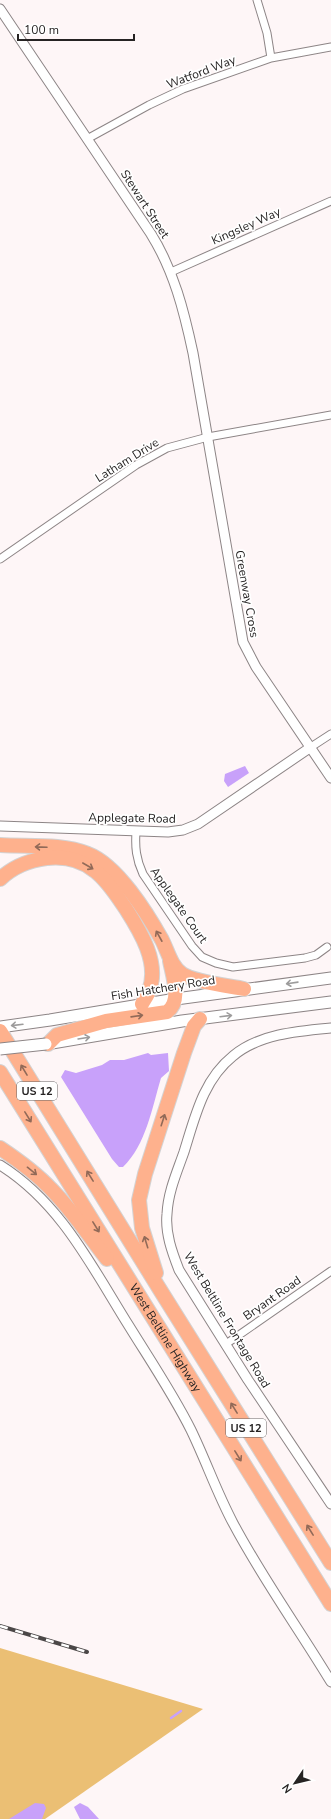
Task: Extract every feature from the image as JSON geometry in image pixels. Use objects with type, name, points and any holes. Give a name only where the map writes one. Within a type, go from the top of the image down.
[{"type":"highway","points":[[0,845],[61,848],[88,854],[99,860],[121,878],[158,933],[170,960],[176,999],[172,1009],[167,1012],[106,1021],[57,1035],[47,1044]]},
{"type":"highway","points":[[0,879],[15,867],[41,858],[67,858],[82,863],[94,870],[104,879],[116,894],[136,925],[146,945],[151,962],[151,980],[150,990],[142,1004]]},
{"type":"highway","points":[[170,960],[183,974],[244,989]]},
{"type":"highway","points":[[162,1293],[142,1228],[139,1200],[145,1174],[184,1053],[194,1026],[200,1019]]},
{"type":"highway","name":"West Beltline Highway","points":[[0,1031],[331,1563]]},
{"type":"highway","name":"West Beltline Highway","points":[[0,1072],[287,1536],[331,1604]]},
{"type":"highway","points":[[0,1148],[32,1171],[59,1196],[151,1316]]},
{"type":"highway","points":[[287,1536],[331,1615]]},
{"type":"main road","name":"Fish Hatchery Road","points":[[0,1027],[142,1004],[331,978]]},
{"type":"main road","points":[[0,1049],[47,1044],[200,1019],[331,1002]]},
{"type":"street","points":[[257,0],[267,33],[271,58]]},
{"type":"street","name":"Stewart Street","points":[[0,9],[153,237],[171,272],[184,308],[208,437]]},
{"type":"street","name":"Watford Way","points":[[87,139],[149,105],[183,89],[271,58],[331,47]]},
{"type":"street","name":"Kingsley Way","points":[[171,272],[331,201]]},
{"type":"street","name":"Latham Drive","points":[[0,559],[136,465],[167,448],[208,437],[331,416]]},
{"type":"street","name":"Greenway Cross","points":[[208,437],[244,642],[256,667],[331,778]]},
{"type":"street","points":[[310,747],[331,734]]},
{"type":"street","name":"Applegate Road","points":[[0,826],[136,832],[183,830],[198,824],[310,747]]},
{"type":"street","name":"Applegate Court","points":[[136,832],[135,847],[137,862],[143,874],[192,946],[202,957],[216,963],[233,966],[305,958],[328,947]]},
{"type":"street","name":"West Beltline Frontage Road","points":[[331,1028],[280,1035],[258,1041],[232,1056],[216,1073],[205,1091],[197,1111],[170,1192],[167,1214],[168,1238],[172,1254],[179,1270],[256,1393],[331,1504]]},
{"type":"street","points":[[0,1165],[22,1180],[39,1195],[58,1215],[77,1242],[180,1409],[241,1538],[331,1682]]},
{"type":"street","name":"Bryant Road","points":[[226,1344],[331,1271]]},
{"type":"shaded area","points":[[245,766],[249,773],[228,787],[224,781],[225,774]]},
{"type":"shaded area","points":[[148,1053],[151,1055],[168,1053],[169,1071],[161,1078],[143,1137],[131,1158],[123,1167],[119,1167],[112,1159],[61,1077],[65,1070],[76,1073],[102,1065],[110,1060],[124,1060]]},
{"type":"shaded area","points":[[0,1648],[203,1709],[45,1819],[0,1819]]},
{"type":"shaded area","points":[[35,1803],[44,1804],[46,1808],[42,1819],[9,1819]]},
{"type":"shaded area","points":[[80,1803],[88,1807],[99,1819],[80,1819],[74,1807]]},
{"type":"waterway","points":[[171,1718],[181,1711]]},
{"type":"railway","points":[[0,1626],[87,1652]]}]
